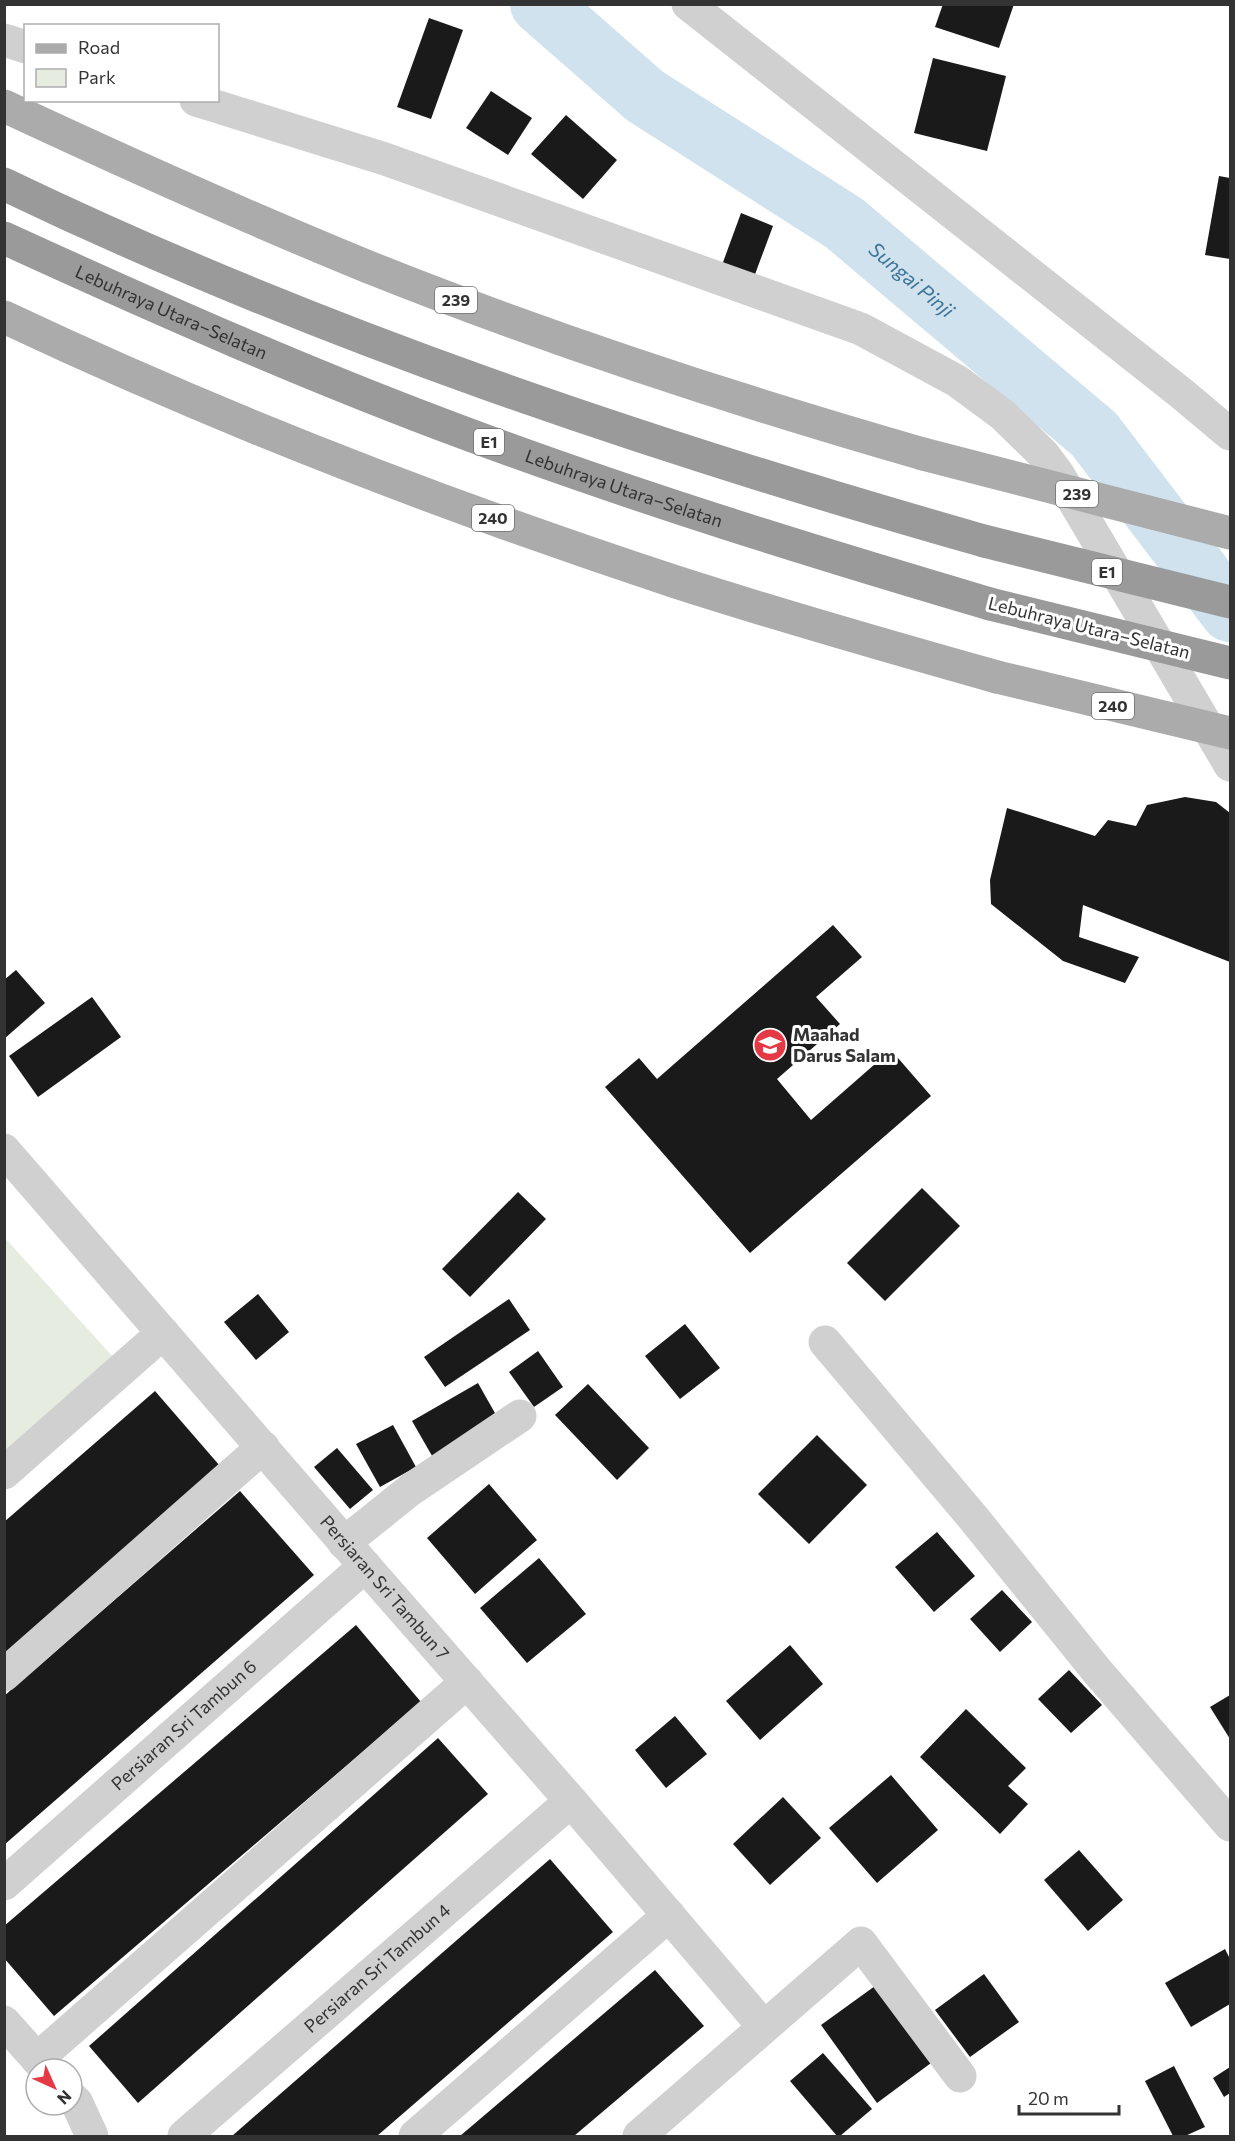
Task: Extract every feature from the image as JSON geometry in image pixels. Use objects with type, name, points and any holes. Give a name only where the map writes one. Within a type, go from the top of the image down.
[{"type":"highway","name":"E1","points":[[4,184],[115,235],[342,330],[611,427],[716,462],[984,541],[1230,602]]},
{"type":"highway","name":"Lebuhraya Utara–Selatan","points":[[4,238],[105,285],[324,379],[603,483],[806,550],[990,604],[1230,663]]},
{"type":"main road","name":"239","points":[[4,106],[245,216],[486,311],[735,397],[923,454],[1230,533]]},
{"type":"main road","name":"240","points":[[4,317],[292,443],[448,502],[676,582],[997,677],[1230,733]]},
{"type":"street","points":[[688,4],[1230,434]]},
{"type":"street","points":[[4,40],[24,46]]},
{"type":"street","points":[[202,102],[385,159],[861,329],[957,381],[1003,415],[1043,454],[1058,474],[1230,765]]},
{"type":"street","name":"Persiaran Sri Tambun 7","points":[[4,1149],[571,1800],[764,2026]]},
{"type":"street","points":[[4,1473],[163,1333]]},
{"type":"street","points":[[825,1342],[975,1520],[1097,1671],[1230,1825]]},
{"type":"street","name":"Persiaran Sri Tambun 6","points":[[4,1884],[355,1554],[410,1490],[520,1416]]},
{"type":"street","points":[[4,1675],[263,1447]]},
{"type":"street","points":[[50,2057],[467,1682]]},
{"type":"street","name":"Persiaran Sri Tambun 4","points":[[184,2136],[571,1800]]},
{"type":"street","points":[[415,2136],[669,1915]]},
{"type":"street","points":[[639,2136],[861,1943],[960,2076]]},
{"type":"street","points":[[4,2022],[36,2057]]},
{"type":"street","points":[[83,2117],[92,2136]]},
{"type":"green space","points":[[4,1237],[114,1358],[4,1453]]},
{"type":"building","points":[[943,4],[1014,4],[999,48],[935,27]]},
{"type":"building","points":[[429,18],[463,30],[431,119],[397,107]]},
{"type":"building","points":[[933,58],[1006,76],[987,151],[914,133]]},
{"type":"building","points":[[491,91],[532,118],[508,155],[466,128]]},
{"type":"building","points":[[566,115],[617,160],[583,199],[531,154]]},
{"type":"building","points":[[1219,176],[1230,178],[1230,259],[1205,255]]},
{"type":"building","points":[[741,213],[773,226],[754,277],[722,265]]},
{"type":"building","points":[[1185,797],[1216,802],[1230,813],[1230,962],[1083,905],[1079,937],[1139,957],[1125,983],[1063,961],[991,904],[990,880],[1007,808],[1095,836],[1108,820],[1136,826],[1147,805]]},
{"type":"building","points":[[833,925],[862,957],[816,997],[840,1024],[777,1079],[811,1120],[891,1050],[931,1096],[750,1253],[605,1087],[639,1058],[657,1079]]},
{"type":"building","points":[[16,970],[45,1003],[4,1039],[4,980]]},
{"type":"building","points":[[92,997],[121,1037],[38,1097],[9,1056]]},
{"type":"building","points":[[922,1188],[960,1226],[885,1301],[847,1263]]},
{"type":"building","points":[[518,1192],[546,1219],[470,1297],[442,1269]]},
{"type":"building","points":[[258,1294],[289,1332],[256,1360],[224,1322]]},
{"type":"building","points":[[509,1299],[530,1330],[445,1387],[424,1357]]},
{"type":"building","points":[[685,1324],[720,1368],[680,1399],[645,1356]]},
{"type":"building","points":[[538,1351],[563,1387],[534,1407],[509,1372]]},
{"type":"building","points":[[478,1383],[500,1422],[435,1461],[412,1421]]},
{"type":"building","points":[[588,1384],[649,1448],[617,1480],[555,1415]]},
{"type":"building","points":[[155,1391],[220,1466],[4,1654],[4,1522]]},
{"type":"building","points":[[393,1425],[416,1467],[380,1487],[356,1444]]},
{"type":"building","points":[[817,1435],[867,1485],[809,1544],[758,1494]]},
{"type":"building","points":[[337,1448],[373,1490],[350,1509],[314,1467]]},
{"type":"building","points":[[489,1484],[537,1540],[475,1594],[427,1538]]},
{"type":"building","points":[[240,1491],[314,1575],[4,1845],[4,1696]]},
{"type":"building","points":[[937,1532],[975,1576],[934,1612],[895,1567]]},
{"type":"building","points":[[539,1558],[586,1614],[527,1663],[480,1608]]},
{"type":"building","points":[[1002,1590],[1032,1622],[1000,1652],[970,1619]]},
{"type":"building","points":[[356,1625],[421,1702],[54,2016],[4,1958],[4,1926]]},
{"type":"building","points":[[790,1645],[823,1684],[760,1740],[726,1701]]},
{"type":"building","points":[[1069,1670],[1102,1705],[1071,1733],[1038,1699]]},
{"type":"building","points":[[1230,1695],[1230,1739],[1210,1707]]},
{"type":"building","points":[[966,1709],[1026,1768],[1008,1786],[1028,1804],[1000,1834],[920,1757]]},
{"type":"building","points":[[675,1716],[707,1754],[666,1788],[635,1750]]},
{"type":"building","points":[[438,1738],[488,1794],[138,2103],[89,2046]]},
{"type":"building","points":[[891,1775],[938,1830],[877,1883],[829,1828]]},
{"type":"building","points":[[783,1797],[821,1838],[770,1885],[733,1844]]},
{"type":"building","points":[[1079,1850],[1123,1900],[1088,1931],[1044,1880]]},
{"type":"building","points":[[550,1859],[613,1932],[377,2136],[232,2136]]},
{"type":"building","points":[[1225,1949],[1230,1959],[1230,2004],[1191,2027],[1165,1983]]},
{"type":"building","points":[[655,1970],[704,2026],[574,2136],[460,2136]]},
{"type":"building","points":[[984,1974],[1019,2022],[970,2057],[935,2010]]},
{"type":"building","points":[[875,1986],[931,2063],[877,2103],[821,2025]]},
{"type":"building","points":[[823,2053],[872,2109],[840,2136],[837,2136],[790,2081]]},
{"type":"building","points":[[1174,2066],[1205,2127],[1185,2136],[1173,2136],[1145,2081]]},
{"type":"building","points":[[1230,2067],[1230,2093],[1224,2097],[1213,2078]]},
{"type":"waterway","name":"Sungai Pinji","points":[[540,4],[645,96],[844,223],[1094,434],[1230,612]]},
{"type":"place","name":"Maahad Darus Salam","points":[[770,1045]]}]
